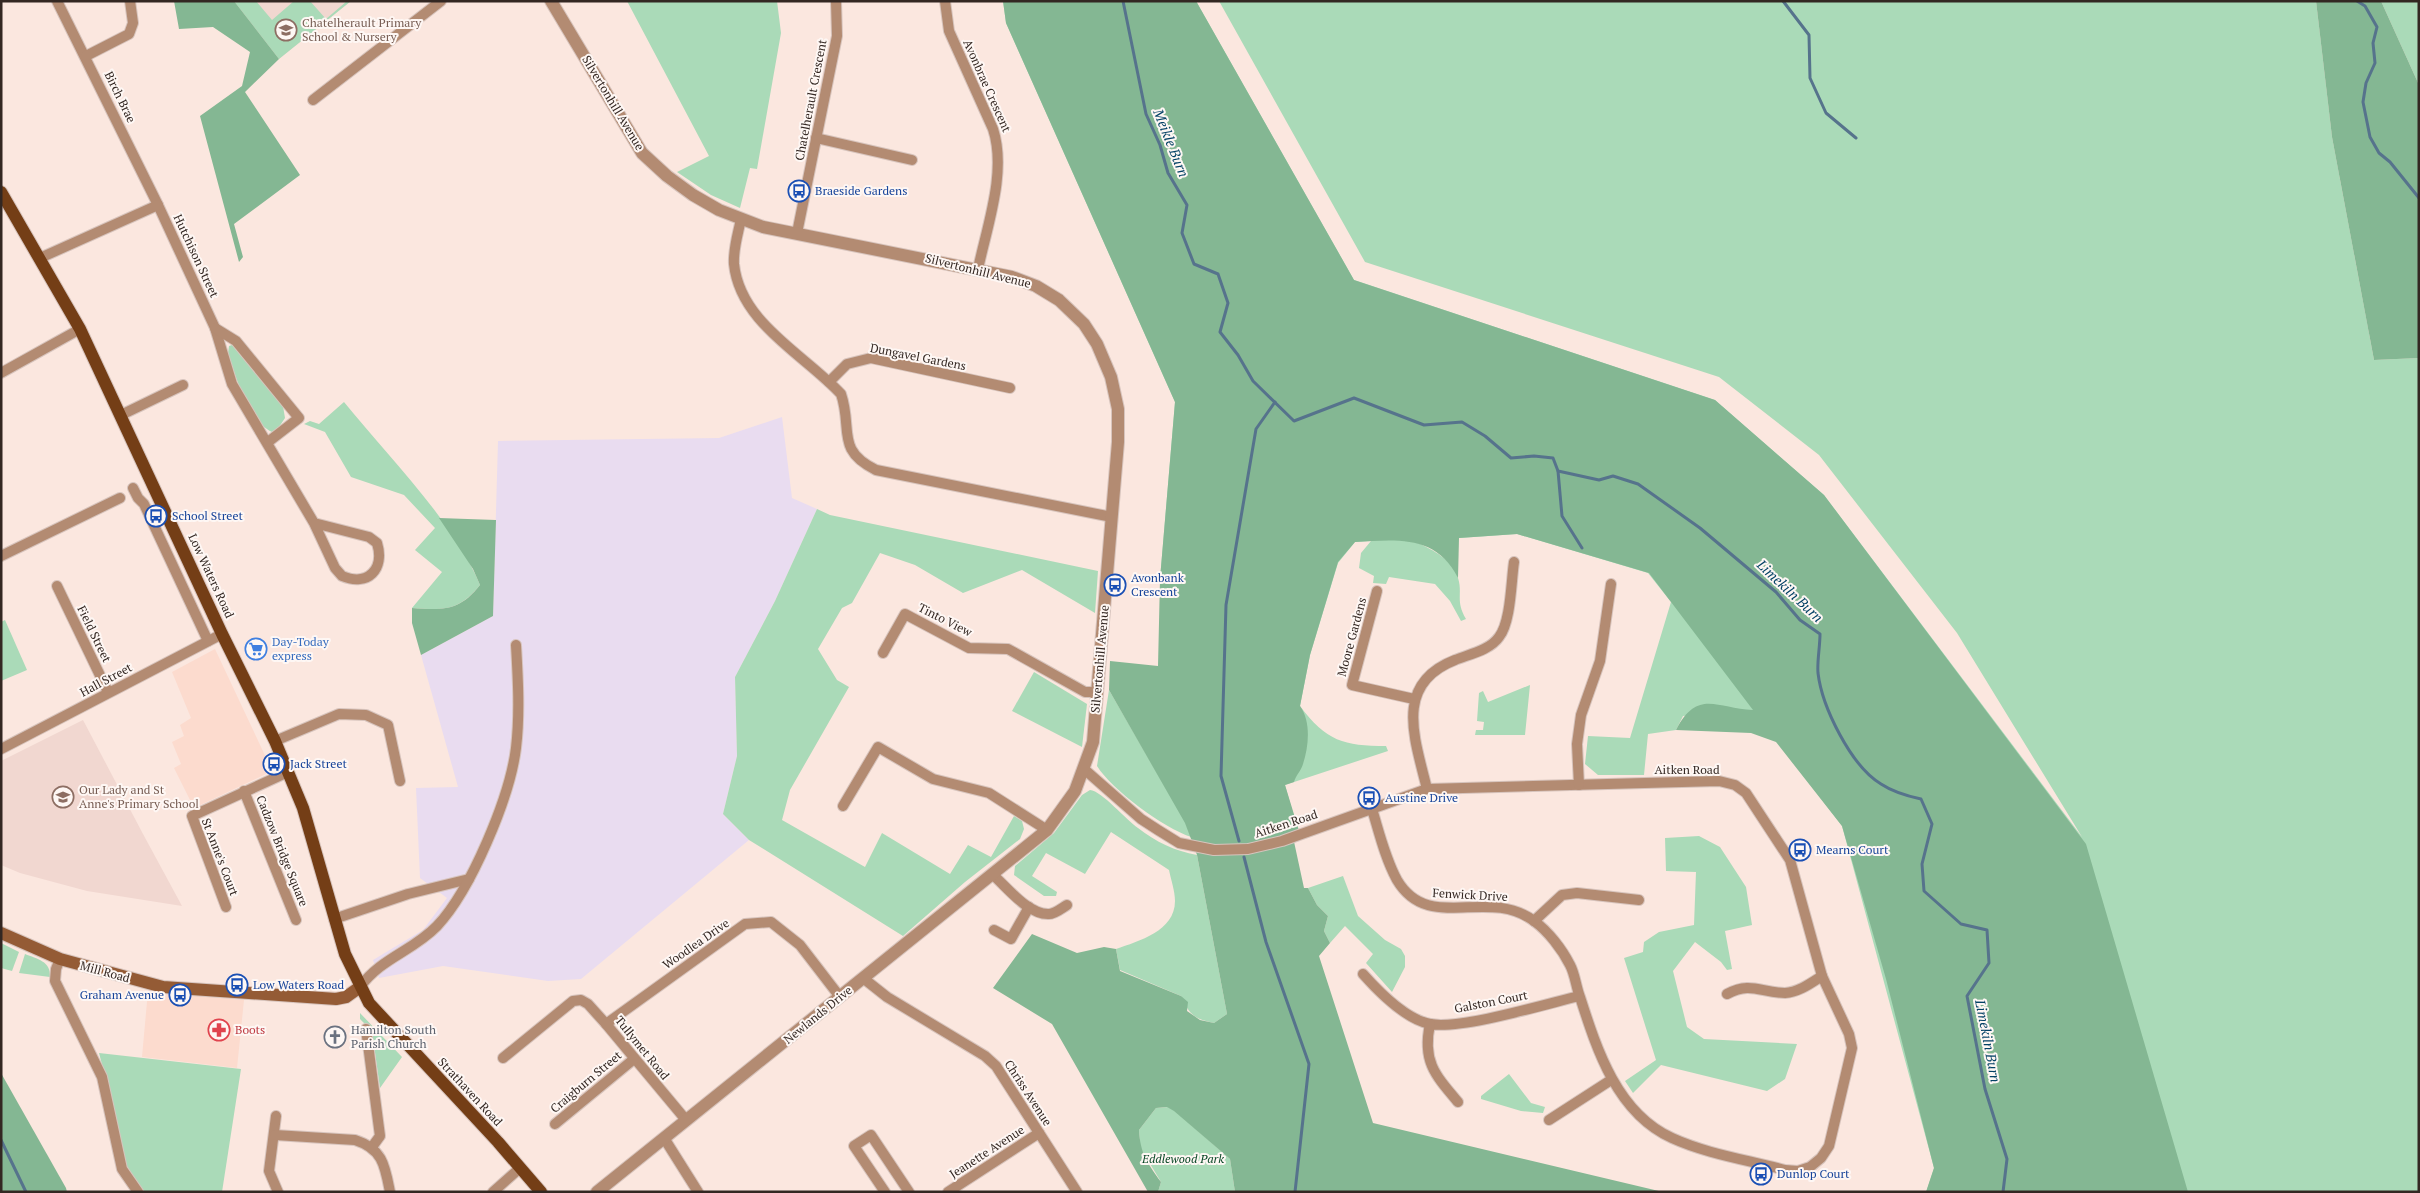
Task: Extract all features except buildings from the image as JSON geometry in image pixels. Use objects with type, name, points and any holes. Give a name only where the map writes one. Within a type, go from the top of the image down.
[{"type":"main road","name":"Low Waters Road","points":[[1,192],[80,329],[222,634],[275,741],[314,842],[345,954],[360,987]]},
{"type":"main road","name":"Mill Road","points":[[1,933],[60,959],[162,987],[336,999],[346,997],[360,987]]},
{"type":"main road","name":"Strathaven Road","points":[[360,987],[369,1003],[540,1192]]},
{"type":"street","name":"Birch Brae","points":[[57,1],[86,56],[158,205]]},
{"type":"street","points":[[86,56],[129,34],[133,23],[130,1]]},
{"type":"street","points":[[313,100],[440,1]]},
{"type":"street","name":"Silvertonhill Avenue","points":[[551,1],[642,153],[666,176],[693,195],[742,219],[764,227],[978,269],[1036,286],[1059,300],[1084,324],[1097,344],[1111,376],[1118,409],[1112,517],[1093,742],[1076,790],[1043,834]]},
{"type":"street","name":"Chatelherault Crescent","points":[[797,233],[836,36],[836,1]]},
{"type":"street","name":"Avonbrae Crescent","points":[[945,1],[949,30],[993,129],[998,145],[1000,164],[978,269]]},
{"type":"street","points":[[816,138],[912,160]]},
{"type":"street","name":"Hutchison Street","points":[[40,258],[158,205],[215,328],[232,384],[246,410],[268,442],[300,502],[314,523],[335,568],[342,576],[352,580],[363,579],[374,572],[380,561],[377,543],[369,537],[314,523]]},
{"type":"street","points":[[742,219],[735,246],[734,262],[743,298],[755,315],[841,394],[846,408],[847,438],[852,451],[862,463],[876,470],[1112,517]]},
{"type":"street","points":[[215,328],[236,341],[299,418],[268,442]]},
{"type":"street","points":[[1,373],[80,329]]},
{"type":"street","name":"Dungavel Gardens","points":[[829,382],[847,364],[871,358],[1010,388]]},
{"type":"street","points":[[121,415],[183,385]]},
{"type":"street","points":[[133,488],[138,498],[144,504],[208,641]]},
{"type":"street","points":[[1,556],[120,498]]},
{"type":"street","points":[[1427,789],[1413,726],[1414,699],[1428,676],[1438,668],[1488,647],[1500,637],[1506,621],[1514,562]]},
{"type":"street","points":[[1579,785],[1577,744],[1581,715],[1600,661],[1610,584]]},
{"type":"street","name":"Field Street","points":[[58,586],[108,692]]},
{"type":"street","name":"Moore Gardens","points":[[1377,591],[1352,685],[1414,699]]},
{"type":"street","name":"Tinto View","points":[[883,653],[905,614],[969,648],[1008,648],[1085,692],[1098,692]]},
{"type":"street","name":"Hall Street","points":[[1,749],[222,634]]},
{"type":"street","points":[[360,987],[376,968],[425,938],[436,927],[470,879],[507,790],[512,771],[516,747],[518,712],[516,645]]},
{"type":"street","points":[[275,741],[339,714],[366,715],[388,725],[400,781]]},
{"type":"street","points":[[843,806],[878,747],[933,779],[989,793],[1043,834]]},
{"type":"street","name":"Aitken Road","points":[[1084,770],[1141,819],[1179,843],[1214,850],[1248,849],[1275,842],[1427,789],[1719,781],[1735,785],[1746,793],[1794,870],[1822,976],[1849,1034],[1852,1048],[1829,1146],[1821,1158],[1810,1168],[1798,1171],[1785,1170],[1671,1138],[1635,1109],[1611,1080]]},
{"type":"street","points":[[244,791],[288,772]]},
{"type":"street","name":"St Anne's Court","points":[[226,906],[192,816],[244,791]]},
{"type":"street","name":"Cadzow Bridge Square","points":[[244,791],[296,920]]},
{"type":"street","name":"Fenwick Drive","points":[[1372,809],[1398,880],[1416,900],[1430,907],[1492,906],[1513,909],[1534,921],[1558,946],[1571,965],[1579,996],[1611,1080]]},
{"type":"street","name":"Newlands Drive","points":[[597,1192],[1043,834]]},
{"type":"street","points":[[992,874],[1029,907],[1040,912],[1051,914],[1067,905]]},
{"type":"street","points":[[334,919],[408,894],[470,879]]},
{"type":"street","points":[[1534,921],[1562,895],[1577,893],[1639,900]]},
{"type":"street","points":[[994,930],[1011,939],[1029,907]]},
{"type":"street","name":"Woodlea Drive","points":[[606,1024],[746,924],[771,922],[800,945],[840,997]]},
{"type":"street","points":[[60,959],[56,969],[55,981],[102,1077],[122,1169],[138,1192]]},
{"type":"street","points":[[1363,974],[1396,1006],[1430,1024],[1426,1040],[1428,1060],[1434,1073],[1458,1102]]},
{"type":"street","points":[[1727,994],[1740,987],[1786,993],[1802,989],[1822,976]]},
{"type":"street","name":"Chriss Avenue","points":[[863,978],[887,997],[985,1056],[996,1066],[1077,1192]]},
{"type":"street","name":"Galston Court","points":[[1430,1024],[1462,1022],[1579,996]]},
{"type":"street","name":"Tullymet Road","points":[[503,1058],[573,1001],[581,1000],[588,1004],[606,1024],[686,1120]]},
{"type":"street","points":[[366,1029],[380,1136],[372,1147]]},
{"type":"street","name":"Craigburn Street","points":[[555,1124],[634,1058]]},
{"type":"street","points":[[1549,1120],[1611,1080]]},
{"type":"street","points":[[276,1116],[269,1171],[278,1192]]},
{"type":"street","name":"Jeanette Avenue","points":[[948,1192],[1039,1133]]},
{"type":"street","points":[[275,1135],[355,1140],[372,1147],[384,1164],[390,1192]]},
{"type":"street","points":[[885,1192],[854,1146],[871,1135],[909,1192]]},
{"type":"street","points":[[664,1138],[698,1192]]},
{"type":"street","points":[[493,1192],[520,1168]]},
{"type":"shaded area","name":"Chatelherault Primary School & Nursery","points":[[234,1],[351,1],[279,59]]},
{"type":"shaded area","points":[[782,417],[792,498],[817,509],[775,601],[735,677],[737,756],[723,814],[749,840],[581,979],[548,981],[443,966],[379,978],[373,960],[423,930],[447,898],[420,878],[416,788],[458,787],[421,655],[493,616],[498,441],[719,438]]},
{"type":"shaded area","points":[[215,649],[269,764],[266,774],[194,808],[174,768],[181,764],[172,742],[184,736],[180,725],[191,718],[172,672]]},
{"type":"shaded area","name":"Our Lady and St Anne's Primary School","points":[[83,720],[182,906],[87,891],[20,873],[1,865],[1,761]]},
{"type":"shaded area","points":[[148,991],[244,1000],[237,1068],[142,1057]]},
{"type":"green space","points":[[174,1],[234,1],[279,59],[245,92],[300,175],[234,224],[243,257],[239,262],[200,116],[242,86],[250,52],[213,27],[179,29]]},
{"type":"green space","name":"Chatelherault Primary School & Nursery","points":[[234,1],[256,1],[272,20],[294,1],[310,1],[326,19],[347,1],[351,1],[279,59]]},
{"type":"green space","points":[[627,1],[777,1],[781,33],[757,169],[750,168],[740,208],[711,195],[677,172],[709,156]]},
{"type":"green space","points":[[1003,1],[1196,1],[1354,280],[1715,400],[1824,495],[2082,837],[1957,633],[1819,455],[1719,377],[1365,262],[1219,1],[2316,1],[2332,137],[2374,360],[2419,358],[2419,1192],[1926,1192],[1934,1168],[1842,826],[1753,710],[1683,716],[1676,730],[1648,734],[1644,775],[1598,775],[1585,764],[1588,736],[1630,738],[1671,602],[1648,573],[1517,534],[1418,543],[1442,556],[1452,566],[1458,578],[1460,602],[1466,619],[1461,621],[1450,601],[1435,584],[1389,577],[1386,584],[1373,583],[1374,576],[1359,568],[1361,553],[1371,541],[1355,542],[1338,563],[1310,655],[1300,706],[1318,727],[1337,739],[1358,745],[1386,746],[1388,751],[1285,785],[1294,817],[1186,823],[1191,837],[1153,817],[1126,797],[1104,776],[1097,766],[1109,690],[1185,821],[1160,579],[1175,402],[1006,23]]},
{"type":"green space","points":[[1003,1],[1196,1],[1354,280],[1715,400],[1824,495],[2086,844],[2188,1192],[1926,1192],[1934,1168],[1886,979],[1842,826],[1776,742],[1751,733],[1676,730],[1684,717],[1692,709],[1701,705],[1709,704],[1753,710],[1649,573],[1517,534],[1459,538],[1458,578],[1449,564],[1438,554],[1427,547],[1400,541],[1355,542],[1338,562],[1310,655],[1300,706],[1306,719],[1308,734],[1305,757],[1294,782],[1285,785],[1300,834],[1293,837],[1304,888],[1308,888],[1317,905],[1328,916],[1324,931],[1330,943],[1319,956],[1373,1123],[1663,1192],[1235,1192],[1230,1159],[1167,1107],[1156,1108],[1139,1130],[1141,1145],[1146,1158],[1161,1182],[1158,1192],[1148,1192],[1052,1024],[993,988],[1032,934],[1077,953],[1104,947],[1116,949],[1120,971],[1181,996],[1188,1002],[1187,1011],[1200,1020],[1214,1023],[1227,1014],[1197,855],[1185,823],[1109,690],[1110,661],[1158,666],[1160,579],[1175,402],[1006,23]]},
{"type":"green space","points":[[2316,1],[2381,1],[2419,85],[2419,358],[2374,360],[2332,137]]},
{"type":"green space","points":[[2381,1],[2419,1],[2419,85]]},
{"type":"green space","points":[[232,345],[283,406],[285,418],[277,430],[272,432],[256,418],[244,397],[228,353],[229,346]]},
{"type":"green space","points":[[344,402],[419,490],[469,562],[480,585],[472,594],[457,605],[441,609],[412,608],[442,572],[415,550],[435,528],[404,495],[351,477],[325,432],[304,424],[310,421],[319,424]]},
{"type":"green space","points":[[817,509],[830,515],[1098,571],[1095,613],[1022,570],[963,593],[915,565],[880,553],[852,603],[842,608],[818,649],[837,680],[849,687],[790,790],[782,820],[865,867],[882,833],[950,874],[968,845],[991,857],[1014,816],[1022,821],[1024,829],[1020,839],[965,882],[903,936],[749,840],[723,814],[737,756],[735,677],[775,601]]},
{"type":"green space","points":[[439,518],[496,520],[493,616],[421,655],[412,623],[412,608],[441,609],[457,605],[472,594],[480,585],[473,569]]},
{"type":"green space","points":[[5,620],[27,670],[1,681],[1,622]]},
{"type":"green space","points":[[1034,672],[1087,704],[1082,747],[1012,711]]},
{"type":"green space","points":[[1530,685],[1525,735],[1475,735],[1476,730],[1483,730],[1484,722],[1477,721],[1479,693],[1483,691],[1488,702]]},
{"type":"green space","points":[[1090,790],[1101,795],[1133,824],[1152,838],[1173,848],[1197,855],[1227,1014],[1214,1023],[1193,1015],[1181,996],[1120,970],[1116,949],[1145,938],[1169,920],[1173,911],[1175,897],[1169,870],[1111,832],[1085,874],[1046,853],[1032,876],[1057,892],[1056,896],[1044,896],[1014,875],[1015,866],[1054,833],[1082,795]]},
{"type":"green space","points":[[1699,836],[1720,847],[1746,887],[1752,925],[1725,931],[1732,969],[1727,970],[1721,962],[1695,942],[1673,971],[1687,1027],[1704,1039],[1797,1044],[1785,1079],[1767,1091],[1661,1065],[1633,1093],[1625,1081],[1656,1060],[1624,958],[1643,952],[1644,942],[1659,932],[1694,925],[1696,872],[1666,871],[1665,838]]},
{"type":"green space","points":[[1343,876],[1358,916],[1385,940],[1401,949],[1405,956],[1405,967],[1392,992],[1366,963],[1373,954],[1345,926],[1330,943],[1324,931],[1328,916],[1317,905],[1308,888]]},
{"type":"green space","points":[[1,943],[19,952],[12,971],[1,968]]},
{"type":"green space","points":[[25,954],[46,964],[50,977],[19,973]]},
{"type":"green space","points":[[360,1013],[402,1057],[380,1088],[372,1031],[360,1019]]},
{"type":"green space","points":[[99,1053],[241,1069],[222,1192],[144,1192],[136,1184],[129,1174],[121,1150],[112,1102]]},
{"type":"green space","points":[[1,1073],[66,1188],[67,1192],[1,1192]]},
{"type":"green space","points":[[1509,1074],[1531,1103],[1545,1107],[1543,1113],[1521,1111],[1481,1099],[1481,1096]]},
{"type":"green space","name":"Eddlewood Park","points":[[1168,1107],[1174,1110],[1230,1159],[1235,1192],[1158,1192],[1161,1182],[1140,1147],[1139,1130],[1156,1108]]},
{"type":"waterway","name":"Limekiln Burn","points":[[1123,1],[1146,114],[1160,145],[1168,173],[1187,205],[1182,233],[1194,264],[1218,274],[1228,303],[1220,332],[1238,355],[1253,381],[1294,421],[1354,398],[1424,425],[1462,422],[1485,436],[1511,458],[1534,456],[1553,458],[1558,471],[1599,480],[1613,476],[1638,484],[1700,528],[1776,592],[1800,620],[1820,634],[1818,673],[1821,687],[1832,718],[1849,750],[1859,764],[1881,784],[1905,795],[1921,799],[1932,824],[1922,864],[1924,891],[1961,924],[1987,930],[1989,963],[1967,996],[1985,1089],[2007,1159],[2003,1192]]},
{"type":"waterway","points":[[1783,1],[1809,35],[1810,78],[1826,113],[1856,138]]},
{"type":"waterway","points":[[2357,1],[2365,6],[2377,27],[2373,43],[2375,63],[2366,83],[2363,102],[2370,137],[2379,153],[2390,162],[2419,198]]},
{"type":"waterway","points":[[1239,841],[1221,776],[1226,605],[1256,429],[1275,402]]},
{"type":"waterway","points":[[1558,471],[1562,516],[1582,548]]},
{"type":"waterway","points":[[1244,857],[1266,942],[1309,1064],[1295,1192]]},
{"type":"waterway","points":[[1,1140],[26,1192]]},
{"type":"place","name":"Chatelherault Primary School & Nursery","points":[[286,30]]},
{"type":"place","name":"Braeside Gardens","points":[[799,191]]},
{"type":"place","name":"School Street","points":[[156,516]]},
{"type":"place","name":"Avonbank Crescent","points":[[1115,585]]},
{"type":"place","name":"Day-Today express","points":[[256,649]]},
{"type":"place","name":"Jack Street","points":[[274,764]]},
{"type":"place","name":"Our Lady and St Anne's Primary School","points":[[63,797]]},
{"type":"place","name":"Austine Drive","points":[[1369,798]]},
{"type":"place","name":"Mearns Court","points":[[1800,850]]},
{"type":"place","name":"Low Waters Road","points":[[237,985]]},
{"type":"place","name":"Graham Avenue","points":[[180,995]]},
{"type":"place","name":"Boots","points":[[219,1030]]},
{"type":"place","name":"Hamilton South Parish Church","points":[[335,1037]]},
{"type":"place","name":"Dunlop Court","points":[[1761,1174]]},
{"type":"water label","name":"Meikle Burn","points":[[1171,143]]}]
